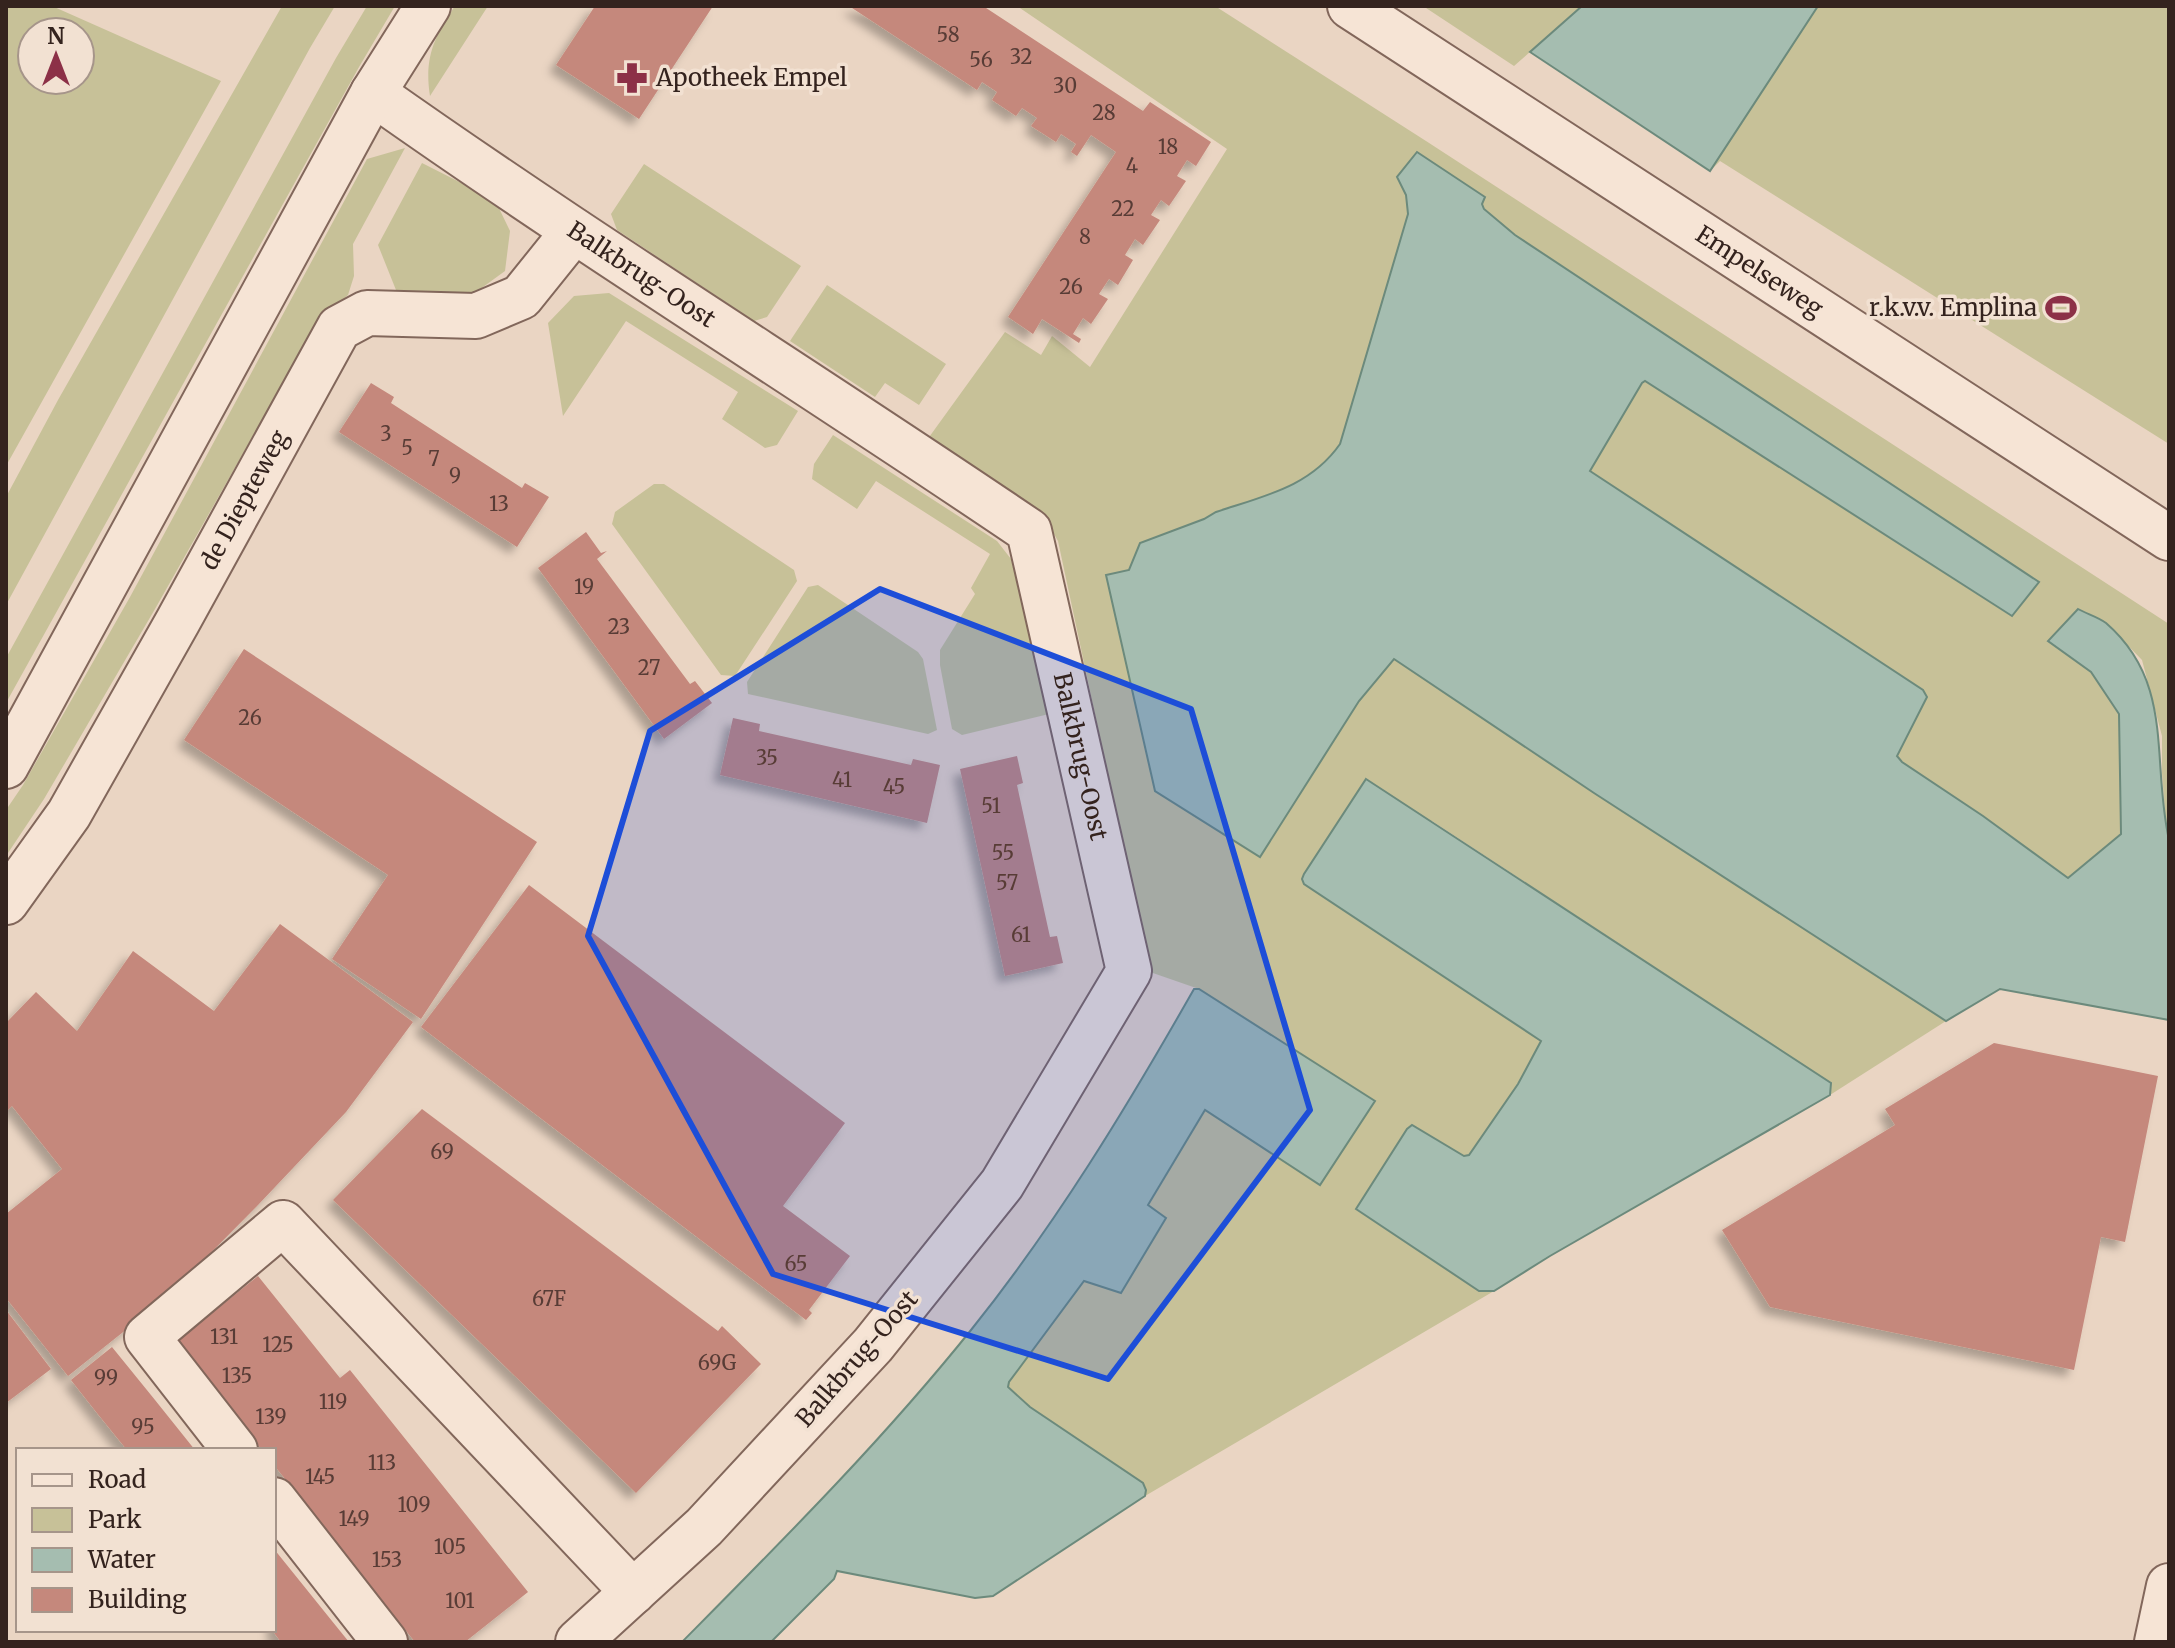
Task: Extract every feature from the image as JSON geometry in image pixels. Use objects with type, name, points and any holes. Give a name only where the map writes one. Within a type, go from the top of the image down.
[{"type":"street","points":[[6,766],[373,93],[428,6]]},
{"type":"street","name":"Empelseweg","points":[[1350,6],[2169,538]]},
{"type":"street","name":"Balkbrug-Oost","points":[[373,93],[574,231],[835,400],[1029,531],[1129,971],[1002,1184],[893,1321],[704,1527],[578,1642]]},
{"type":"street","name":"de Diepteweg","points":[[6,902],[69,814],[339,328],[367,313],[476,316],[521,297],[574,231]]},
{"type":"street","points":[[233,1448],[147,1337],[283,1223],[633,1592]]},
{"type":"street","points":[[276,1503],[385,1642]]},
{"type":"street","points":[[2157,1642],[2169,1586]]},
{"type":"highlighted area","points":[[880,589],[1191,709],[1310,1110],[1108,1379],[773,1274],[588,936],[650,731]]},
{"type":"green space","points":[[6,6],[52,6],[75,16],[16,16],[16,96],[96,96],[96,26],[221,81],[6,466]]},
{"type":"green space","points":[[282,6],[335,6],[6,605],[6,497]]},
{"type":"green space","points":[[367,6],[395,6],[6,703],[6,658]]},
{"type":"green space","points":[[455,6],[488,6],[430,96],[428,70],[432,48]]},
{"type":"green space","points":[[1017,6],[1215,6],[2169,624],[2169,840],[2162,773],[2162,736],[2142,660],[2105,622],[2048,641],[2091,672],[2119,714],[2121,834],[2068,878],[1902,762],[1897,755],[1927,697],[1923,690],[1590,471],[1645,381],[2011,616],[2038,582],[1515,235],[1484,209],[1482,204],[1485,197],[1406,195],[1408,214],[1340,444],[1328,459],[1300,480],[1204,519],[1359,701],[1394,659],[1946,1021],[1830,1095],[1831,1083],[1432,821],[1304,884],[1541,1041],[1518,1084],[1469,1155],[1464,1156],[1412,1126],[1407,1129],[1356,1209],[1485,1291],[1494,1291],[1145,1496],[1142,1483],[1030,1407],[1008,1386],[1009,1382],[1084,1280],[1120,1293],[1157,1211],[1148,1206],[1206,1109],[1319,1184],[1199,989],[1150,972],[1058,541],[1040,510],[927,440],[1005,332],[1041,355],[1052,336],[1090,367],[1227,149]]},
{"type":"green space","points":[[1423,6],[1582,6],[1514,66]]},
{"type":"green space","name":"r.k.v.v. Emplina","points":[[1818,6],[2169,6],[2169,444],[1720,161],[1710,171]]},
{"type":"green space","points":[[405,148],[353,244],[354,276],[348,295],[318,321],[155,609],[44,799],[6,856],[6,810],[130,597],[367,159]]},
{"type":"green space","points":[[422,163],[495,200],[510,231],[505,271],[472,295],[396,290],[378,245]]},
{"type":"green space","points":[[644,164],[801,266],[767,317],[754,321],[617,230],[611,214]]},
{"type":"green space","points":[[827,285],[946,364],[919,405],[885,383],[875,397],[790,341]]},
{"type":"green space","points":[[609,293],[798,411],[777,445],[765,448],[722,419],[738,392],[626,321],[563,416],[548,323],[574,296]]},
{"type":"green space","points":[[833,435],[997,541],[1011,559],[1049,714],[962,735],[952,729],[940,650],[975,594],[971,588],[990,554],[876,481],[857,509],[812,479],[814,464]]},
{"type":"green space","points":[[654,484],[664,484],[794,570],[797,581],[735,676],[721,675],[612,524],[615,512]]},
{"type":"green space","points":[[818,585],[918,652],[923,659],[937,730],[928,734],[748,694],[747,682],[808,587]]},
{"type":"water","points":[[1582,6],[1818,6],[1710,171],[1530,52]]},
{"type":"water","points":[[1417,152],[1485,197],[1482,204],[1484,209],[1515,235],[2039,582],[2012,616],[1645,381],[1590,471],[1923,690],[1927,697],[1897,756],[2068,878],[2121,834],[2119,714],[2091,672],[2048,641],[2078,609],[2106,623],[2128,646],[2152,697],[2157,724],[2169,840],[2169,1020],[2000,989],[1946,1021],[1394,659],[1359,701],[1260,857],[1155,791],[1106,575],[1129,570],[1140,543],[1300,480],[1315,471],[1340,444],[1408,214],[1406,195],[1397,177]]},
{"type":"water","points":[[1366,779],[1831,1083],[1830,1095],[1494,1291],[1479,1291],[1356,1209],[1412,1125],[1464,1156],[1469,1155],[1518,1084],[1541,1041],[1304,884],[1304,874]]},
{"type":"water","points":[[1194,989],[1199,989],[1375,1101],[1320,1185],[1205,1110],[1148,1205],[1166,1218],[1121,1293],[1084,1281],[1009,1382],[1008,1387],[1030,1407],[1143,1483],[1145,1496],[993,1596],[975,1598],[837,1571],[834,1579],[771,1642],[682,1642],[867,1451],[971,1330],[1032,1249],[1089,1164]]},
{"type":"building","points":[[595,6],[713,6],[639,119],[556,65]]},
{"type":"building","points":[[849,6],[983,6],[1143,111],[1150,102],[1211,142],[1196,166],[1187,160],[1177,176],[1186,181],[1169,206],[1161,200],[1151,215],[1160,220],[1143,245],[1135,239],[1125,255],[1133,260],[1118,285],[1109,279],[1099,294],[1108,299],[1091,324],[1083,318],[1073,334],[1081,339],[1079,343],[1042,319],[1033,334],[1008,317],[1116,152],[1091,135],[1077,156],[1071,152],[1076,144],[1061,134],[1056,142],[1031,126],[1037,118],[1022,108],[1016,116],[992,100],[997,92],[982,82],[977,90]]},
{"type":"building","points":[[371,383],[394,397],[391,403],[522,488],[525,483],[549,497],[517,547],[339,432]]},
{"type":"building","points":[[586,532],[601,553],[607,551],[597,559],[690,684],[695,681],[712,703],[664,739],[538,568]]},
{"type":"building","points":[[244,649],[537,842],[421,1019],[332,959],[388,875],[184,740]]},
{"type":"building","points":[[733,718],[760,724],[759,731],[911,765],[913,759],[940,765],[927,823],[720,775]]},
{"type":"building","points":[[1017,756],[1023,783],[1017,785],[1050,937],[1057,936],[1063,963],[1005,976],[960,769]]},
{"type":"building","points":[[529,885],[845,1123],[783,1206],[850,1256],[809,1310],[812,1313],[806,1320],[421,1027]]},
{"type":"building","points":[[280,924],[413,1022],[346,1112],[258,1205],[167,1297],[68,1376],[6,1298],[6,1214],[62,1169],[12,1106],[6,1112],[6,1023],[36,992],[77,1031],[133,951],[214,1011]]},
{"type":"building","points":[[1994,1043],[2158,1076],[2125,1242],[2101,1237],[2074,1370],[1770,1307],[1722,1230],[1895,1125],[1885,1109]]},
{"type":"building","points":[[422,1109],[718,1331],[722,1326],[761,1364],[636,1493],[333,1200]]},
{"type":"building","points":[[258,1276],[340,1378],[350,1370],[528,1592],[465,1642],[415,1642],[276,1468],[276,1448],[260,1448],[176,1342]]},
{"type":"building","points":[[6,1310],[51,1369],[6,1403]]},
{"type":"building","points":[[112,1347],[193,1448],[125,1448],[71,1380]]},
{"type":"building","points":[[276,1551],[349,1642],[281,1642],[274,1632],[276,1632]]},
{"type":"place","name":"Apotheek Empel","points":[[632,78]]},
{"type":"place","name":"r.k.v.v. Emplina","points":[[2061,308]]}]
